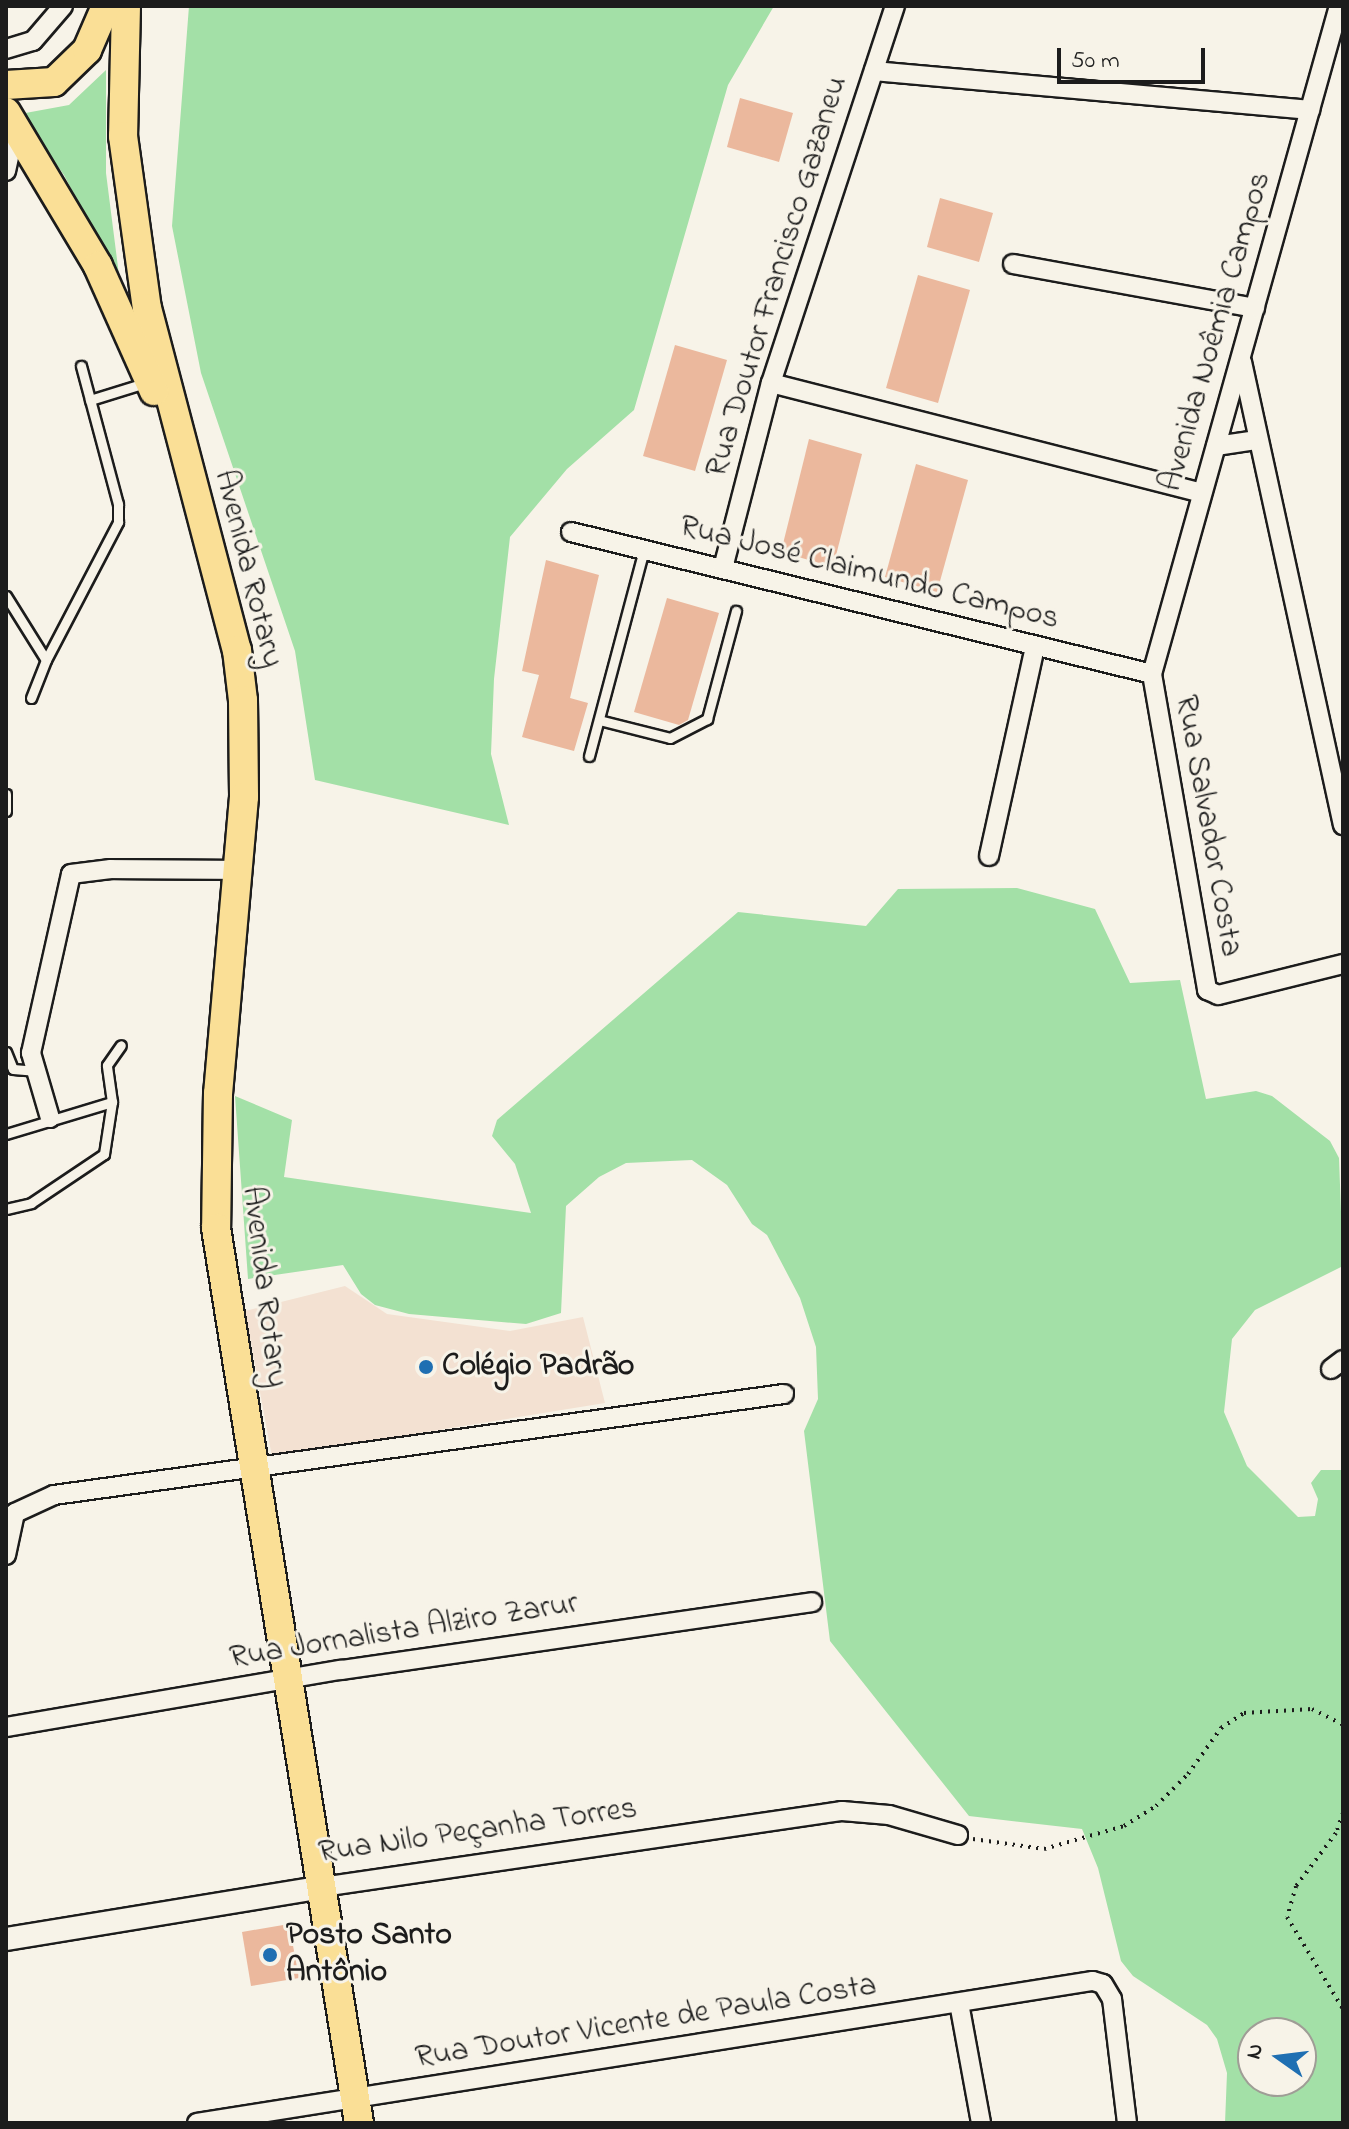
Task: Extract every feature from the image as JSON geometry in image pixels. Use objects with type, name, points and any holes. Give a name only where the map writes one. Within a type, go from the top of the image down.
[{"type":"main road","points":[[6,85],[54,82],[87,50],[106,6]]},
{"type":"main road","points":[[126,6],[123,136],[132,218],[147,308],[184,458]]},
{"type":"main road","points":[[11,118],[98,266],[184,458]]},
{"type":"main road","name":"Avenida Rotary","points":[[184,458],[238,663],[245,773],[240,870],[218,1093],[215,1191],[251,1470],[291,1678],[357,2111]]},
{"type":"street","points":[[6,49],[33,41],[63,6]]},
{"type":"street","name":"Rua Doutor Francisco Gazaneu","points":[[723,568],[771,383],[895,6]]},
{"type":"street","points":[[1336,15],[1343,42]]},
{"type":"street","name":"Avenida Noêmia Campos","points":[[1152,674],[1336,15]]},
{"type":"street","points":[[874,71],[1310,110]]},
{"type":"street","points":[[6,171],[11,118]]},
{"type":"street","points":[[1013,264],[1255,308]]},
{"type":"street","points":[[1241,356],[1256,440],[1343,825]]},
{"type":"street","points":[[771,383],[1202,493]]},
{"type":"street","points":[[1216,446],[1256,440]]},
{"type":"street","name":"Rua José Claimundo Campos","points":[[571,532],[1152,674]]},
{"type":"street","points":[[989,856],[1035,647]]},
{"type":"street","name":"Rua Salvador Costa","points":[[1152,674],[1207,990],[1218,995],[1343,964]]},
{"type":"street","points":[[50,1118],[34,1071],[32,1039],[71,874],[111,869],[240,870]]},
{"type":"street","points":[[6,1555],[15,1513],[37,1499],[784,1394]]},
{"type":"street","name":"Rua Jornalista Alziro Zarur","points":[[6,1727],[291,1678],[812,1602]]},
{"type":"street","name":"Rua Nilo Peçanha Torres","points":[[6,1939],[322,1887],[842,1811],[889,1815],[958,1835]]},
{"type":"street","name":"Rua Doutor Vicente de Paula Costa","points":[[197,2123],[357,2111],[1093,1981],[1103,1984],[1112,1999],[1127,2123]]},
{"type":"street","points":[[959,2003],[981,2123]]},
{"type":"lane","points":[[31,698],[46,660],[118,522],[118,504],[81,366]]},
{"type":"lane","points":[[90,400],[150,381]]},
{"type":"lane","points":[[589,756],[644,549]]},
{"type":"lane","points":[[6,596],[46,660]]},
{"type":"lane","points":[[599,720],[670,738],[707,719],[736,611]]},
{"type":"lane","points":[[6,794],[6,811]]},
{"type":"lane","points":[[6,1209],[31,1203],[104,1154],[112,1102],[107,1065],[121,1045]]},
{"type":"lane","points":[[6,1052],[13,1069],[34,1071]]},
{"type":"lane","points":[[6,1134],[50,1118],[112,1102]]},
{"type":"path","points":[[958,1835],[1044,1849],[1079,1843],[1124,1826],[1156,1806],[1188,1774],[1221,1728],[1244,1713],[1312,1709],[1343,1725]]},
{"type":"path","points":[[1343,1813],[1336,1833],[1296,1886],[1287,1917],[1343,2009]]},
{"type":"shaded area","name":"Colégio Padrão","points":[[345,1286],[387,1314],[510,1331],[583,1317],[605,1403],[272,1457],[245,1311]]},
{"type":"green space","points":[[189,6],[774,6],[728,85],[634,410],[567,469],[510,537],[494,679],[491,754],[509,825],[315,780],[295,651],[201,373],[172,226]]},
{"type":"green space","points":[[106,70],[106,173],[120,283],[64,175],[20,114],[69,105]]},
{"type":"green space","points":[[1017,888],[1095,909],[1130,983],[1180,980],[1206,1099],[1256,1091],[1272,1096],[1330,1141],[1339,1158],[1343,1266],[1255,1310],[1232,1339],[1224,1412],[1247,1466],[1298,1517],[1315,1516],[1318,1499],[1311,1483],[1321,1470],[1343,1470],[1343,2123],[1225,2123],[1227,2073],[1217,2039],[1207,2025],[1133,1976],[1121,1961],[1098,1868],[1082,1829],[969,1816],[830,1641],[804,1431],[818,1399],[816,1347],[800,1298],[767,1235],[752,1224],[727,1185],[692,1160],[626,1163],[599,1177],[566,1206],[561,1313],[526,1324],[409,1314],[375,1305],[361,1294],[343,1265],[248,1279],[235,1096],[292,1120],[284,1177],[531,1213],[515,1164],[492,1136],[497,1120],[738,912],[866,926],[898,889]]},
{"type":"building","points":[[740,98],[793,113],[779,162],[727,147]]},
{"type":"building","points":[[940,198],[993,213],[979,262],[927,247]]},
{"type":"building","points":[[918,275],[970,290],[938,403],[886,388]]},
{"type":"building","points":[[675,345],[727,360],[695,471],[643,456]]},
{"type":"building","points":[[809,439],[862,454],[833,567],[781,552]]},
{"type":"building","points":[[916,464],[968,480],[937,592],[885,577]]},
{"type":"building","points":[[546,560],[599,575],[570,698],[588,703],[574,751],[522,737],[539,675],[522,671]]},
{"type":"building","points":[[667,598],[719,613],[688,720],[679,725],[634,712]]},
{"type":"building","name":"Posto Santo Antônio","points":[[289,1924],[299,1978],[251,1986],[242,1932]]},
{"type":"place","name":"Colégio Padrão","points":[[426,1367]]},
{"type":"place","name":"Posto Santo Antônio","points":[[270,1955]]}]
